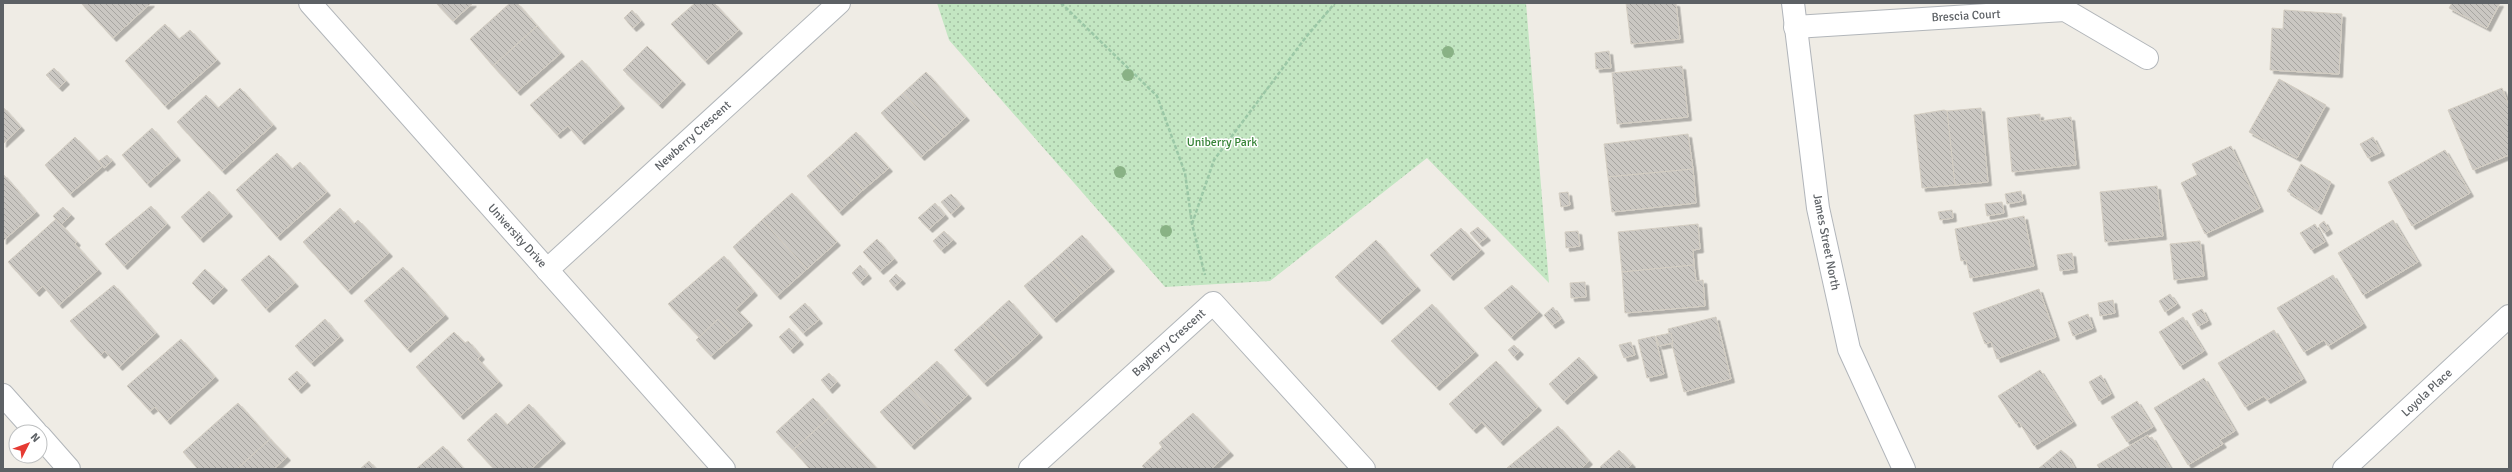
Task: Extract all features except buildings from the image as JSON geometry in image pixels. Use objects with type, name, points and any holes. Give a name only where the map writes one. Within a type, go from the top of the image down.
[{"type":"street","name":"University Drive","points":[[310,3],[724,469]]},
{"type":"street","name":"Newberry Crescent","points":[[547,270],[839,3]]},
{"type":"street","name":"James Street North","points":[[1793,3],[1818,208],[1849,349],[1904,469]]},
{"type":"street","name":"Brescia Court","points":[[1795,27],[2065,10],[2147,58]]},
{"type":"street","name":"Bayberry Crescent","points":[[1030,469],[1213,303],[1364,469]]},
{"type":"street","name":"Loyola Place","points":[[2344,469],[2509,316]]},
{"type":"street","points":[[3,395],[29,424]]},
{"type":"street","points":[[48,445],[69,469]]},
{"type":"path","points":[[1061,3],[1157,96],[1185,173],[1192,224],[1213,303]]},
{"type":"path","points":[[1192,224],[1214,160],[1306,37],[1335,3]]},
{"type":"green space","name":"Uniberry Park","points":[[937,3],[1526,3],[1549,283],[1427,158],[1270,281],[1165,287],[949,40]]}]
